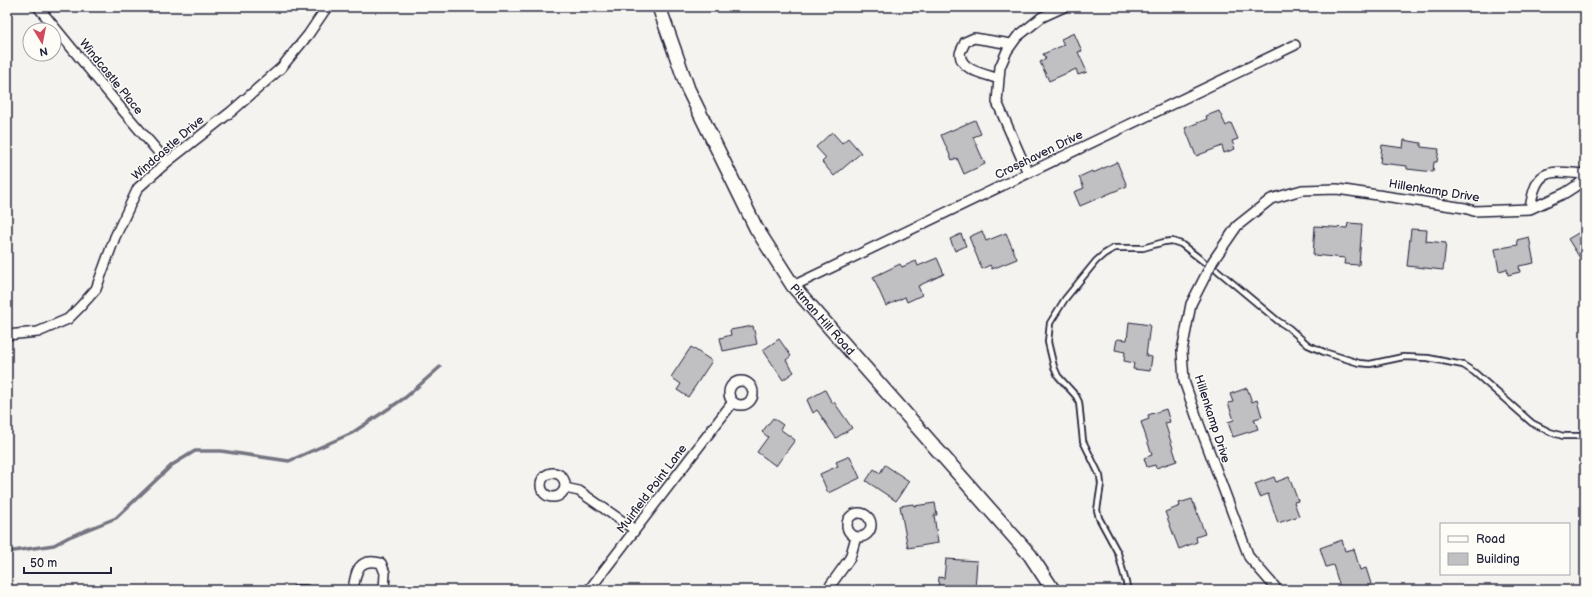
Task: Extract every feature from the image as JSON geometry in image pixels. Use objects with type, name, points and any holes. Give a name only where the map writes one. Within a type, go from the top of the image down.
[{"type":"street","name":"Windcastle Place","points":[[38,7],[125,114],[167,162]]},
{"type":"street","name":"Windcastle Drive","points":[[7,335],[38,332],[68,319],[80,307],[96,288],[114,237],[138,188],[167,162],[232,111],[281,68],[308,35],[327,7]]},
{"type":"street","name":"Pitman Hill Road","points":[[659,7],[688,89],[756,228],[793,286],[1030,555],[1053,590]]},
{"type":"street","points":[[1028,174],[997,102],[1000,67],[1007,50],[1017,36],[1042,17],[1064,7]]},
{"type":"street","points":[[999,79],[972,70],[963,64],[960,54],[965,42],[974,38],[1011,44]]},
{"type":"street","name":"Crosshaven Drive","points":[[793,286],[1295,45]]},
{"type":"street","points":[[1530,209],[1533,193],[1539,179],[1544,175],[1549,172],[1585,174]]},
{"type":"street","name":"Hillenkamp Drive","points":[[1275,587],[1249,557],[1184,381],[1182,351],[1191,304],[1213,261],[1237,226],[1271,199],[1302,190],[1337,189],[1465,208],[1474,211],[1530,209],[1565,193],[1585,178]]},
{"type":"street","name":"Muirfield Point Lane","points":[[589,590],[733,402]]},
{"type":"street","points":[[566,488],[579,491],[635,530]]},
{"type":"street","points":[[826,590],[850,558],[856,537]]},
{"type":"street","points":[[353,590],[355,574],[361,564],[370,561],[381,564],[384,568],[384,590]]},
{"type":"street","points":[[297,590],[306,590]]},
{"type":"lane","points":[[1128,590],[1118,553],[1097,510],[1101,484],[1100,476],[1084,441],[1079,402],[1076,396],[1058,376],[1054,367],[1048,342],[1050,323],[1065,299],[1096,260],[1114,248],[1143,248],[1172,241],[1181,244],[1204,262]]},
{"type":"lane","points":[[1217,270],[1308,345],[1318,350],[1359,364],[1370,364],[1403,357],[1428,358],[1463,365],[1474,372],[1532,423],[1550,432],[1563,436],[1585,436]]},
{"type":"building","points":[[1074,33],[1082,51],[1078,52],[1087,72],[1078,75],[1076,69],[1049,81],[1040,62],[1046,59],[1043,54],[1064,45],[1061,39]]},
{"type":"building","points":[[1219,111],[1226,126],[1231,123],[1238,139],[1232,141],[1235,149],[1224,153],[1222,146],[1196,156],[1185,128],[1207,119],[1206,116]]},
{"type":"building","points":[[975,120],[981,134],[973,137],[985,164],[964,174],[957,158],[952,160],[941,135]]},
{"type":"building","points":[[832,132],[842,143],[848,138],[861,153],[834,176],[822,162],[826,158],[816,147]]},
{"type":"building","points":[[1404,140],[1421,143],[1421,147],[1439,149],[1437,162],[1434,162],[1433,172],[1407,169],[1407,166],[1380,163],[1382,145],[1403,148]]},
{"type":"building","points":[[1117,162],[1127,186],[1080,206],[1074,192],[1084,188],[1079,177],[1092,171],[1093,173]]},
{"type":"building","points":[[1348,223],[1362,224],[1359,265],[1344,264],[1345,258],[1313,255],[1315,226],[1347,228]]},
{"type":"building","points":[[1411,229],[1427,230],[1426,241],[1446,243],[1443,270],[1407,266]]},
{"type":"building","points":[[1585,229],[1585,266],[1568,239]]},
{"type":"building","points":[[982,231],[986,241],[1006,233],[1017,259],[992,269],[990,265],[982,269],[969,237]]},
{"type":"building","points":[[961,234],[966,246],[955,251],[950,239]]},
{"type":"building","points":[[1529,237],[1534,263],[1519,266],[1520,272],[1508,275],[1507,269],[1499,271],[1495,249],[1518,245],[1517,240]]},
{"type":"building","points":[[937,258],[944,274],[918,286],[922,295],[907,302],[905,297],[886,306],[873,277],[900,264],[902,267],[916,261],[918,266]]},
{"type":"building","points":[[1129,322],[1150,325],[1146,356],[1152,357],[1150,371],[1133,369],[1134,363],[1124,361],[1125,352],[1115,350],[1117,339],[1127,340]]},
{"type":"building","points":[[753,326],[757,344],[723,351],[720,338],[731,335],[730,330]]},
{"type":"building","points":[[779,339],[791,356],[786,360],[794,372],[783,380],[763,350]]},
{"type":"building","points":[[691,347],[712,361],[688,397],[677,390],[681,384],[671,377]]},
{"type":"building","points":[[1247,388],[1252,402],[1257,400],[1262,417],[1254,419],[1258,429],[1233,437],[1228,422],[1234,420],[1228,403],[1233,402],[1230,394]]},
{"type":"building","points":[[825,390],[832,403],[834,402],[852,428],[836,438],[817,410],[813,413],[807,400]]},
{"type":"building","points":[[1166,409],[1170,422],[1165,423],[1177,461],[1156,468],[1155,465],[1147,467],[1144,458],[1152,455],[1141,422],[1149,419],[1148,415]]},
{"type":"building","points":[[773,418],[783,425],[780,429],[795,440],[776,466],[757,452],[768,437],[762,432]]},
{"type":"building","points":[[850,456],[860,478],[828,493],[820,474],[838,466],[836,462]]},
{"type":"building","points":[[885,465],[909,481],[896,501],[866,481],[874,469],[880,473]]},
{"type":"building","points":[[1274,477],[1276,482],[1289,477],[1298,501],[1294,502],[1299,516],[1278,523],[1268,494],[1260,497],[1255,484]]},
{"type":"building","points":[[1192,499],[1205,534],[1196,537],[1197,542],[1179,549],[1165,512],[1180,506],[1179,503]]},
{"type":"building","points":[[935,503],[937,515],[934,515],[938,543],[908,548],[900,506]]},
{"type":"building","points":[[1342,540],[1345,551],[1354,549],[1360,570],[1366,568],[1373,590],[1341,590],[1333,565],[1326,567],[1320,548]]},
{"type":"building","points":[[946,559],[977,561],[975,590],[938,590],[939,577],[944,578]]},
{"type":"waterway","points":[[7,552],[54,545],[69,537],[116,518],[172,465],[195,451],[221,451],[289,461],[352,433],[406,397],[440,367]]}]
